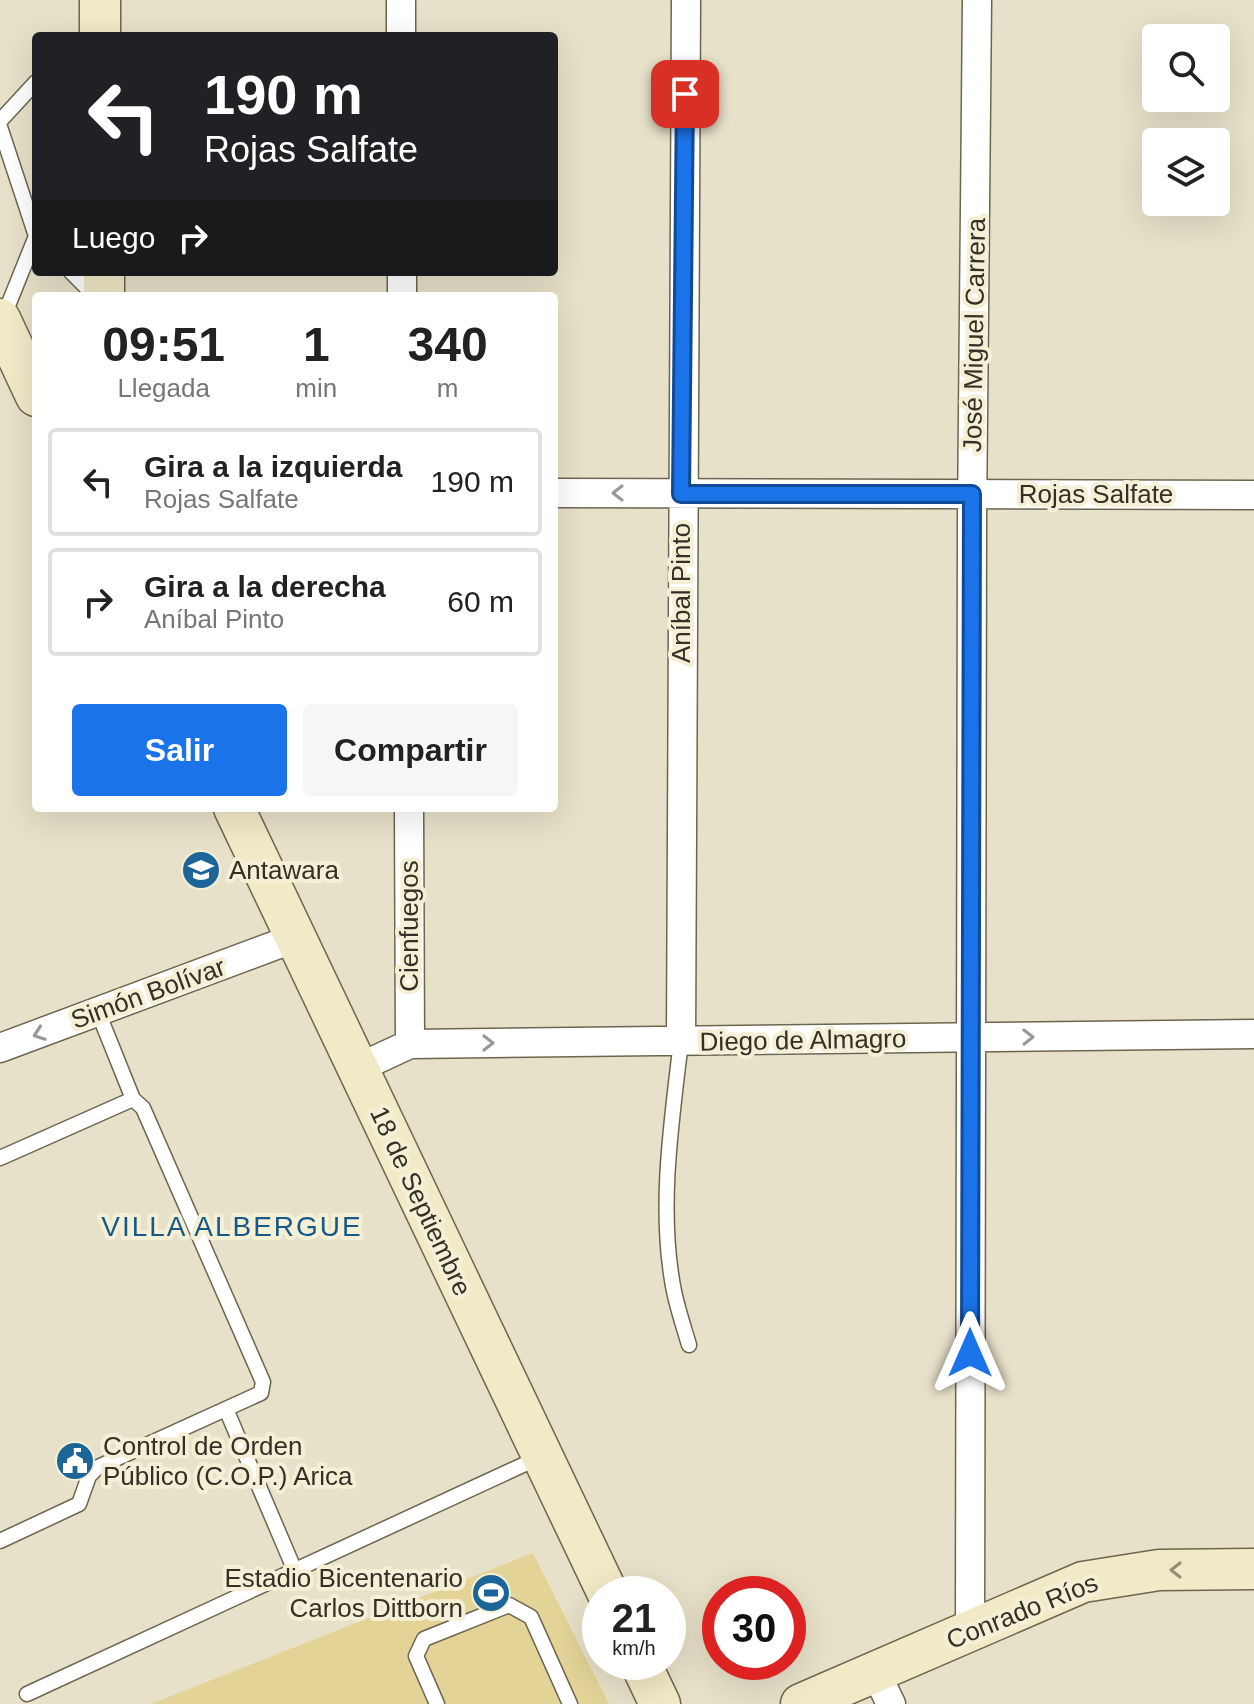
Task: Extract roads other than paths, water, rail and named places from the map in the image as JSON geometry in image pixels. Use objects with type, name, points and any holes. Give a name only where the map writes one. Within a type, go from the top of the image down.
[{"type":"main road","points":[[1,320],[20,385]]},
{"type":"main road","name":"18 de Septiembre","points":[[236,812],[599,1576]]},
{"type":"main road","name":"Conrado Ríos","points":[[801,1704],[883,1688],[970,1630],[1053,1593],[1105,1577],[1159,1570],[1254,1569]]},
{"type":"main road","points":[[649,1680],[660,1704]]},
{"type":"street","points":[[401,0],[401,32]]},
{"type":"street","name":"Aníbal Pinto","points":[[681,1041],[681,494],[686,0]]},
{"type":"street","name":"José Miguel Carrera","points":[[970,1630],[972,494],[977,0]]},
{"type":"street","name":"Rojas Salfate","points":[[558,493],[1254,495]]},
{"type":"street","name":"Cienfuegos","points":[[409,812],[410,1044]]},
{"type":"street","name":"Simón Bolívar","points":[[0,1048],[295,938]]},
{"type":"street","name":"Diego de Almagro","points":[[358,1068],[410,1044],[1254,1034]]},
{"type":"lane","points":[[0,121],[32,86]]},
{"type":"lane","points":[[0,127],[32,224]]},
{"type":"lane","points":[[1,320],[32,246]]},
{"type":"lane","points":[[75,276],[91,292]]},
{"type":"lane","points":[[0,1541],[79,1504],[89,1476],[98,1467],[261,1393],[263,1382],[143,1108],[133,1099],[98,1012]]},
{"type":"lane","points":[[681,1041],[671,1129],[668,1234],[672,1282],[689,1345]]},
{"type":"lane","points":[[0,1158],[133,1099]]},
{"type":"lane","points":[[226,1409],[295,1571]]},
{"type":"lane","points":[[27,1694],[542,1456]]},
{"type":"lane","points":[[437,1704],[416,1656],[424,1639],[509,1605],[531,1617],[570,1704]]},
{"type":"place","name":"Antawara","points":[[201,870]]},
{"type":"place","name":"Control de Orden Público (C.O.P.) Arica","points":[[75,1461]]},
{"type":"place","name":"Estadio Bicentenario Carlos Dittborn","points":[[491,1593]]},
{"type":"district","name":"VILLA ALBERGUE","points":[[232,1226]]}]
